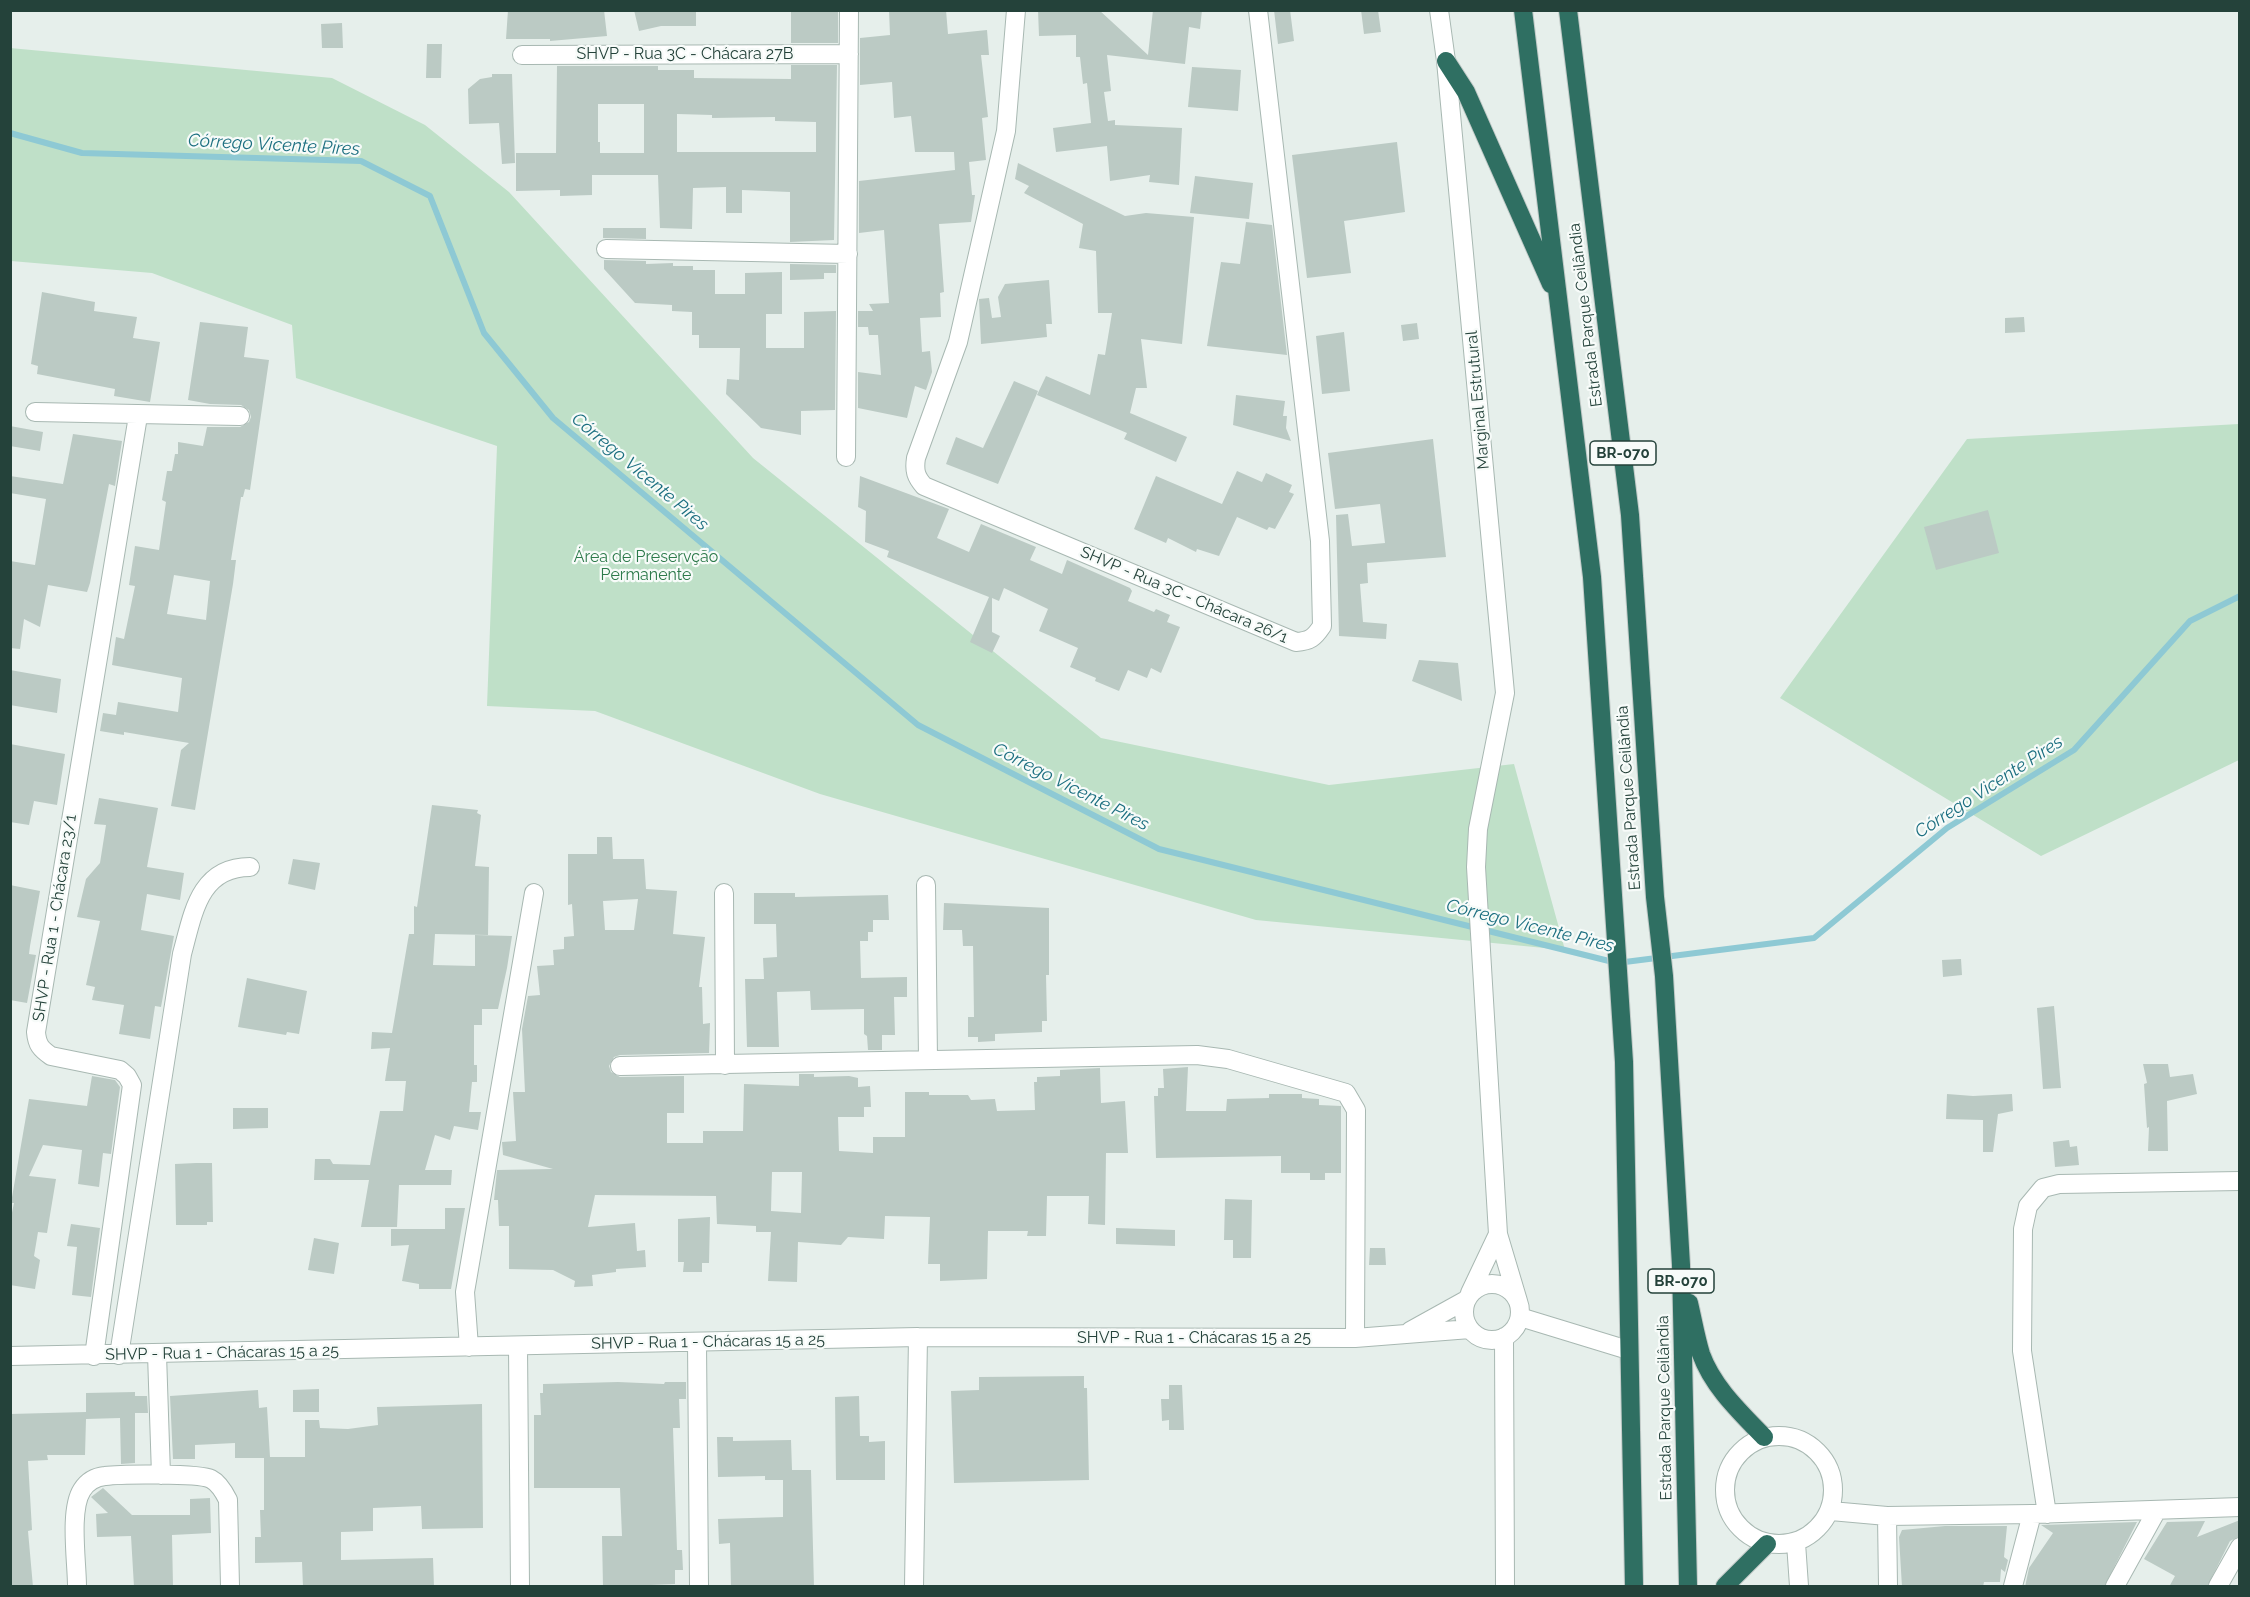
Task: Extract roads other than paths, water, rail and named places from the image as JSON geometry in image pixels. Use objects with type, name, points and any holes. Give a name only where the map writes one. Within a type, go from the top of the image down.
[{"type":"highway","name":"Estrada Parque Ceilândia","points":[[1523,10],[1592,577],[1611,894],[1624,1062],[1634,1587]]},
{"type":"highway","name":"Estrada Parque Ceilândia","points":[[1568,10],[1630,515],[1655,897],[1664,976],[1681,1265],[1689,1587]]},
{"type":"highway","points":[[1446,61],[1466,92],[1559,302]]},
{"type":"highway","points":[[1681,1265],[1701,1354],[1713,1379],[1734,1406],[1764,1437]]},
{"type":"highway","points":[[1725,1587],[1767,1544]]},
{"type":"street","points":[[846,457],[849,10]]},
{"type":"street","name":"SHVP - Rua 3C - Chácara 26/1","points":[[1016,10],[1006,131],[957,342],[916,458],[914,470],[917,478],[924,486],[1296,642],[1314,638],[1322,626],[1320,541],[1258,10]]},
{"type":"street","name":"Marginal Estrutural","points":[[1439,10],[1446,61],[1505,693],[1478,829],[1476,867],[1498,1234],[1519,1309]]},
{"type":"street","name":"SHVP - Rua 3C - Chácara 27B","points":[[522,55],[849,54]]},
{"type":"street","points":[[606,249],[848,254]]},
{"type":"street","points":[[35,412],[138,416],[240,416]]},
{"type":"street","name":"SHVP - Rua 1 - Chácara 23/1","points":[[94,1356],[132,1085],[120,1070],[51,1056],[42,1050],[37,1042],[36,1032],[138,416]]},
{"type":"street","points":[[119,1355],[182,954],[193,914],[203,891],[217,875],[232,867],[250,867]]},
{"type":"street","points":[[926,885],[928,1060]]},
{"type":"street","points":[[470,1347],[465,1292],[534,893]]},
{"type":"street","points":[[724,893],[725,1065]]},
{"type":"street","points":[[620,1066],[1197,1055],[1228,1059],[1346,1093],[1356,1110],[1355,1338]]},
{"type":"street","points":[[2013,1587],[2040,1514],[2022,1351],[2023,1229],[2028,1206],[2043,1188],[2059,1184],[2240,1181]]},
{"type":"street","points":[[1498,1234],[1468,1297],[1465,1317],[1470,1329],[1483,1339],[1504,1337],[1512,1332],[1519,1309]]},
{"type":"street","points":[[1468,1297],[1482,1285],[1500,1285],[1508,1289],[1519,1309],[1628,1350]]},
{"type":"street","name":"SHVP - Rua 1 - Chácaras 15 a 25","points":[[1405,1333],[1468,1297]]},
{"type":"street","name":"SHVP - Rua 1 - Chácaras 15 a 25","points":[[10,1356],[918,1337],[1355,1338],[1470,1329]]},
{"type":"street","points":[[914,1587],[918,1337]]},
{"type":"street","points":[[1504,1337],[1505,1587]]},
{"type":"street","points":[[698,1342],[699,1587]]},
{"type":"street","points":[[518,1346],[520,1587]]},
{"type":"street","points":[[157,1354],[161,1475]]},
{"type":"street","points":[[1764,1437],[1799,1438],[1826,1460],[1835,1494],[1831,1511],[1823,1525],[1796,1543],[1767,1544],[1750,1537],[1737,1525],[1728,1509],[1724,1491],[1735,1458],[1748,1445],[1764,1437]]},
{"type":"street","points":[[77,1587],[76,1514],[81,1491],[88,1482],[104,1476],[161,1475],[210,1478],[224,1491],[228,1500],[230,1587]]},
{"type":"street","points":[[1831,1511],[1887,1516],[2040,1514],[2240,1507]]},
{"type":"street","points":[[2115,1587],[2157,1510]]},
{"type":"street","points":[[1887,1516],[1888,1587]]},
{"type":"street","points":[[1796,1543],[1798,1587]]},
{"type":"street","points":[[2218,1587],[2240,1547]]},
{"type":"waterway","name":"Córrego Vicente Pires","points":[[10,133],[82,153],[361,161],[430,196],[484,333],[553,418],[918,725],[1159,849],[1617,963],[1814,938],[1947,828],[2074,750],[2190,621],[2240,596]]},
{"type":"park label","name":"Área de Preservção Permanente","points":[[646,566]]}]
